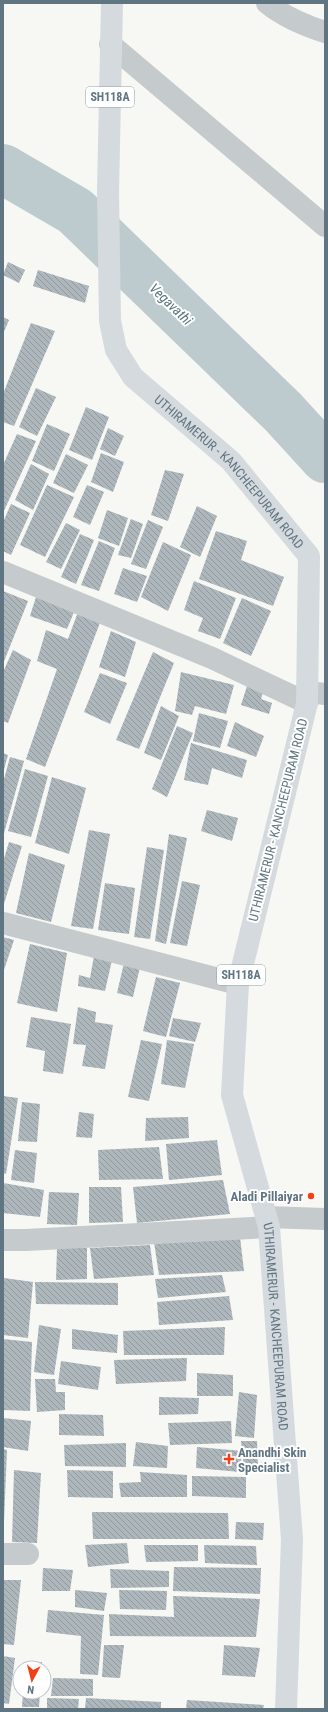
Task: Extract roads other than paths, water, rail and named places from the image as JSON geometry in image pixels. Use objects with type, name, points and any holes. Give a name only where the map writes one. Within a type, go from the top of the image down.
[{"type":"main road","name":"UTHIRAMERUR - KANCHEEPURAM ROAD","points":[[112,3],[108,192],[110,321],[116,350],[133,377],[231,461],[309,556],[313,696],[238,984],[232,1095],[267,1222],[292,1540],[286,1709]]},
{"type":"street","points":[[267,3],[276,11],[300,24],[325,32]]},
{"type":"street","points":[[110,44],[325,226]]},
{"type":"street","points":[[3,572],[212,658],[313,696]]},
{"type":"street","points":[[3,923],[238,984]]},
{"type":"street","points":[[3,1240],[26,1240],[325,1219]]},
{"type":"street","points":[[3,1554],[28,1554]]},
{"type":"waterway","name":"Vegavathi","points":[[3,169],[75,211],[283,412],[325,458]]},
{"type":"place","name":"Aladi Pillaiyar","points":[[311,1196]]},
{"type":"place","name":"Anandhi Skin Specialist","points":[[229,1459]]}]
